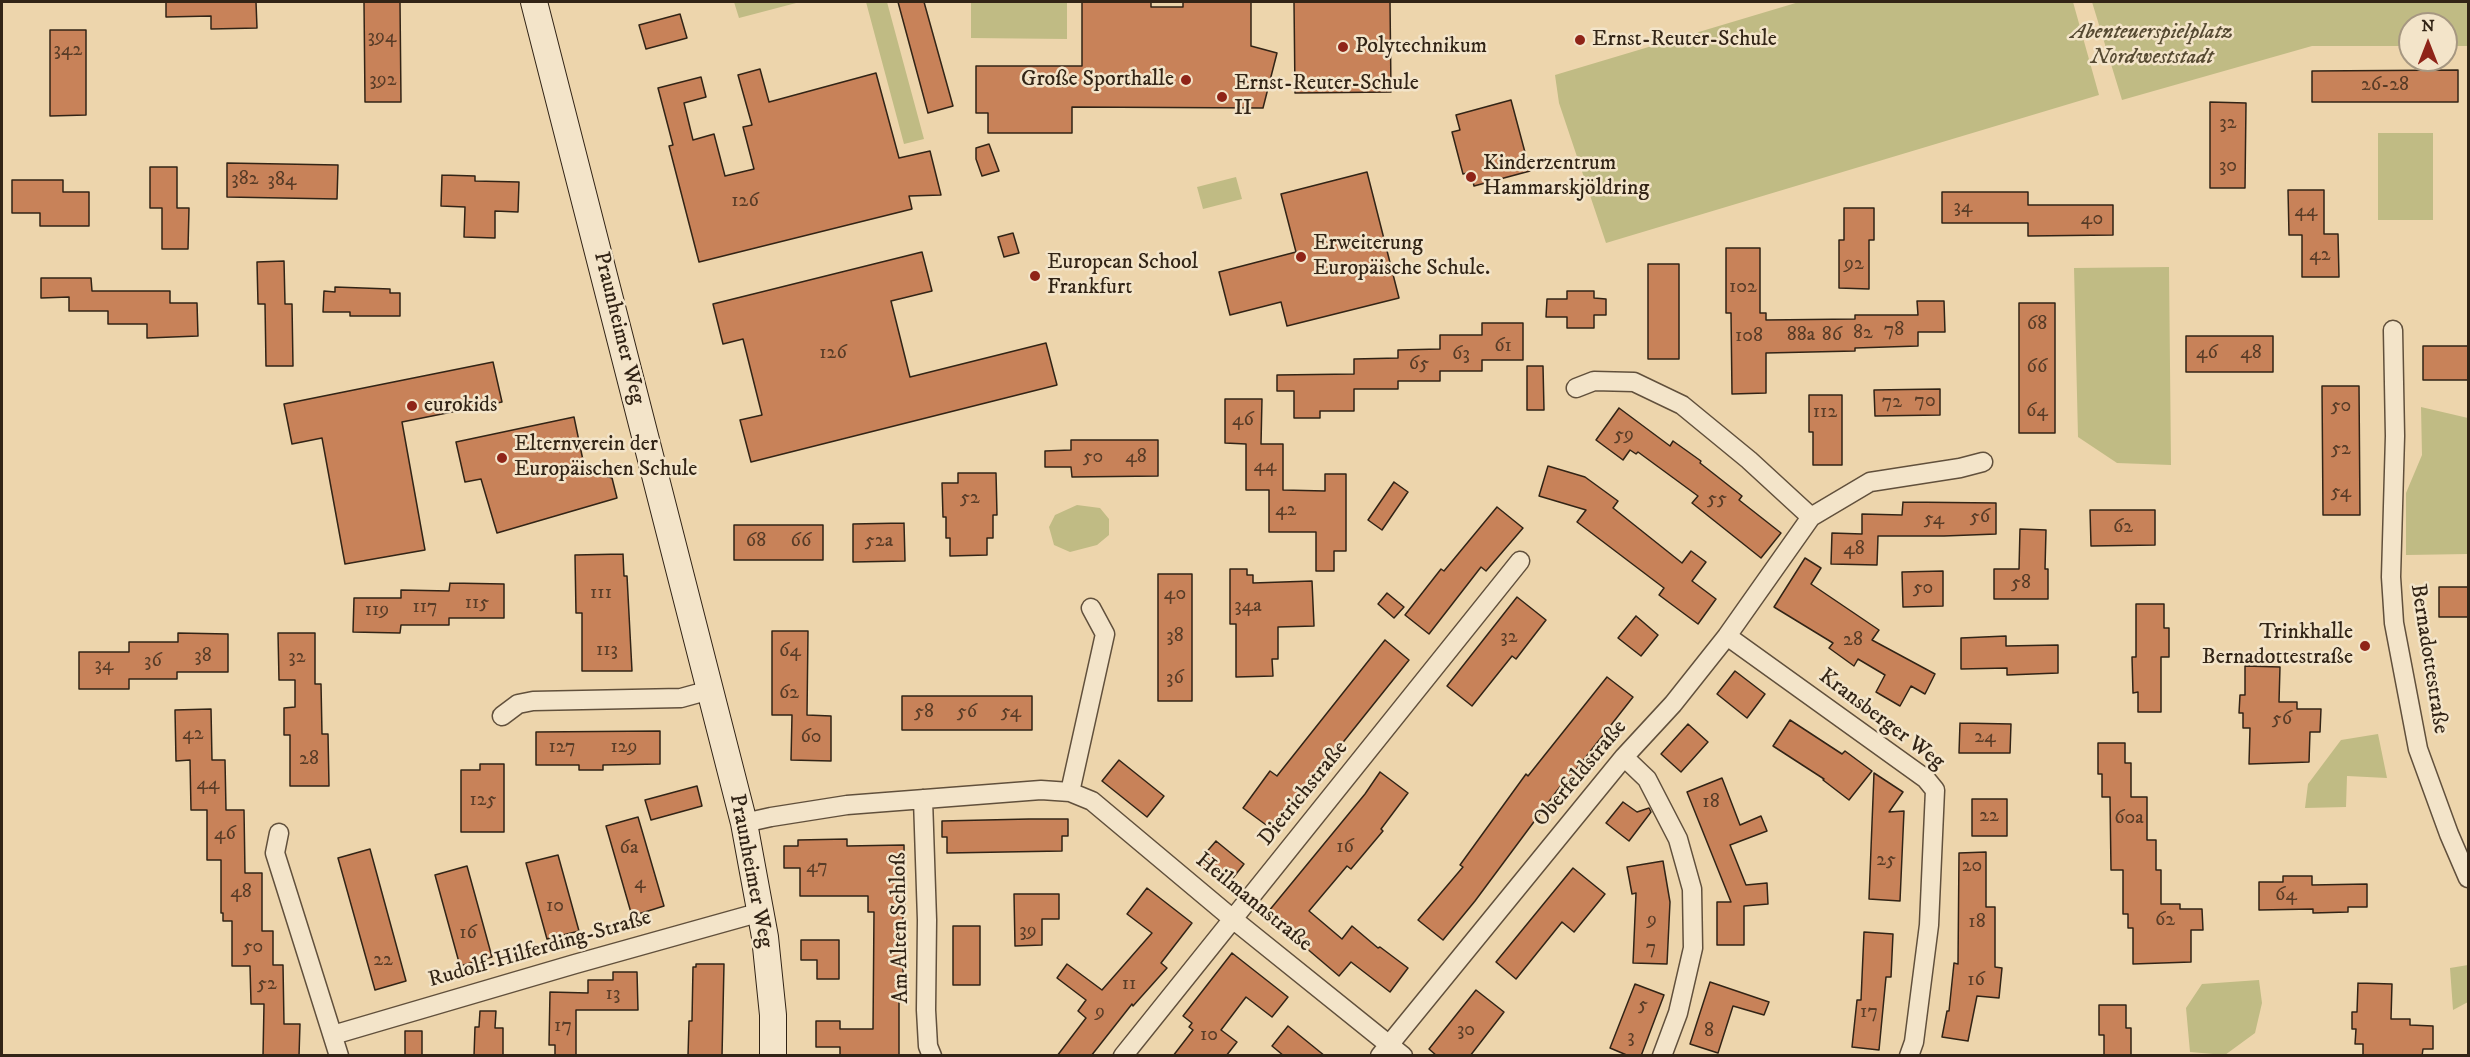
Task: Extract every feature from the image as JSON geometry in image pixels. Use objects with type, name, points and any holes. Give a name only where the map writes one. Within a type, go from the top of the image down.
[{"type":"main road","name":"Praunheimer Weg","points":[[534,2],[744,824],[761,912],[773,1015],[773,1056]]},
{"type":"street","name":"Bernadottestraße","points":[[2392,330],[2395,436],[2391,577],[2394,623],[2418,749],[2449,834],[2469,878]]},
{"type":"street","points":[[1576,388],[1594,381],[1634,382],[1682,405],[1749,460],[1811,517]]},
{"type":"street","name":"Oberfeldstraße","points":[[1384,1050],[1624,756],[1673,704],[1727,636],[1811,517],[1870,482],[1960,468],[1983,462]]},
{"type":"street","name":"Dietrichstraße","points":[[1123,1056],[1520,561]]},
{"type":"street","points":[[1070,792],[1105,634],[1091,608]]},
{"type":"street","name":"Kransberger Weg","points":[[1727,636],[1926,779],[1935,790],[1929,925],[1914,1042],[1909,1056]]},
{"type":"street","points":[[502,716],[518,704],[532,700],[681,698],[710,690]]},
{"type":"street","points":[[1624,756],[1647,779],[1678,839],[1692,890],[1693,948],[1678,1013],[1662,1056]]},
{"type":"street","name":"Heilmannstraße","points":[[744,824],[771,817],[847,806],[1041,790],[1070,792],[1092,801],[1384,1050],[1403,1056]]},
{"type":"street","name":"Am Alten Schloß","points":[[923,799],[927,920],[926,1010],[928,1046],[932,1056]]},
{"type":"street","points":[[279,833],[275,853],[339,1056]]},
{"type":"street","name":"Rudolf-Hilferding-Straße","points":[[333,1035],[761,912]]},
{"type":"green space","points":[[734,2],[800,2],[739,18]]},
{"type":"green space","points":[[866,2],[887,2],[924,139],[904,144]]},
{"type":"green space","points":[[971,2],[1067,2],[1067,39],[971,38]]},
{"type":"green space","points":[[1799,2],[2073,2],[2099,95],[1606,243],[1559,103],[1555,75]]},
{"type":"green space","name":"Abenteuerspielplatz Nordweststadt","points":[[2092,2],[2468,2],[2468,46],[2458,46],[2458,12],[2398,12],[2398,46],[2312,46],[2122,100]]},
{"type":"green space","points":[[2378,133],[2433,133],[2433,220],[2378,220]]},
{"type":"green space","points":[[1236,177],[1242,199],[1203,209],[1197,187]]},
{"type":"green space","points":[[2169,267],[2171,465],[2117,463],[2078,437],[2074,268]]},
{"type":"green space","points":[[2421,407],[2468,418],[2468,554],[2406,555],[2406,493],[2422,455]]},
{"type":"green space","points":[[1077,505],[1100,508],[1109,519],[1109,535],[1097,545],[1070,552],[1054,545],[1049,527],[1055,515]]},
{"type":"green space","points":[[2378,734],[2387,778],[2347,776],[2346,807],[2305,808],[2308,784],[2341,740]]},
{"type":"green space","points":[[2468,965],[2468,1002],[2453,1010],[2450,968]]},
{"type":"green space","points":[[2259,980],[2262,1003],[2255,1033],[2225,1055],[2190,1052],[2186,1008],[2202,984]]},
{"type":"building","points":[[166,2],[256,2],[257,28],[211,29],[211,16],[166,17]]},
{"type":"building","points":[[364,2],[400,2],[401,102],[365,102]]},
{"type":"building","points":[[898,2],[924,2],[953,106],[928,113]]},
{"type":"building","name":"Große Sporthalle","points":[[1082,2],[1151,2],[1151,7],[1183,7],[1183,2],[1251,2],[1251,46],[1277,53],[1263,108],[1072,107],[1072,133],[988,133],[988,113],[976,113],[976,66],[1082,66]]},
{"type":"building","name":"Polytechnikum","points":[[1294,2],[1390,2],[1391,92],[1295,93]]},
{"type":"building","points":[[680,14],[687,38],[646,49],[639,25]]},
{"type":"building","points":[[50,30],[86,30],[86,115],[50,116]]},
{"type":"building","points":[[760,69],[769,102],[876,73],[899,158],[930,151],[941,195],[909,196],[912,209],[699,262],[669,146],[673,145],[658,88],[701,77],[706,97],[684,103],[693,140],[714,134],[725,176],[754,169],[743,127],[752,125],[738,75]]},
{"type":"building","points":[[2312,71],[2458,72],[2458,102],[2312,102]]},
{"type":"building","points":[[1511,100],[1530,171],[1474,186],[1471,172],[1463,174],[1452,132],[1460,130],[1456,115]]},
{"type":"building","points":[[2210,102],[2246,103],[2245,188],[2210,188]]},
{"type":"building","points":[[989,144],[999,171],[982,176],[976,159],[976,148]]},
{"type":"building","points":[[227,163],[338,165],[337,199],[227,197]]},
{"type":"building","points":[[150,167],[177,167],[177,208],[189,208],[188,249],[162,249],[162,208],[150,208]]},
{"type":"building","name":"Erweiterung Europäische Schule.","points":[[1367,172],[1399,298],[1287,326],[1281,302],[1230,315],[1219,272],[1296,252],[1281,194]]},
{"type":"building","points":[[442,175],[475,176],[475,181],[519,182],[518,212],[495,211],[495,238],[464,237],[465,207],[441,206]]},
{"type":"building","points":[[12,180],[63,180],[63,192],[89,192],[89,226],[40,226],[40,213],[12,213]]},
{"type":"building","points":[[2288,190],[2324,190],[2324,234],[2338,234],[2339,277],[2302,277],[2302,235],[2289,235]]},
{"type":"building","points":[[1942,192],[2028,192],[2028,205],[2113,205],[2113,235],[2028,236],[2028,223],[1942,223]]},
{"type":"building","points":[[1844,208],[1874,208],[1874,240],[1869,240],[1869,289],[1839,288],[1839,240],[1844,240]]},
{"type":"building","points":[[1013,233],[1019,253],[1004,257],[998,237]]},
{"type":"building","points":[[1726,248],[1760,248],[1760,313],[1766,313],[1766,320],[1855,319],[1855,315],[1918,315],[1917,301],[1944,301],[1945,332],[1918,332],[1918,346],[1855,348],[1855,351],[1766,353],[1766,393],[1732,394],[1731,313],[1726,313]]},
{"type":"building","points":[[922,252],[932,291],[891,301],[910,377],[1046,343],[1057,385],[751,462],[740,420],[762,415],[743,339],[723,344],[713,304]]},
{"type":"building","points":[[284,261],[285,304],[292,304],[293,366],[266,366],[265,304],[258,304],[257,262]]},
{"type":"building","points":[[1648,264],[1679,264],[1679,359],[1648,359]]},
{"type":"building","points":[[41,278],[91,278],[92,291],[170,291],[170,303],[197,303],[198,336],[147,338],[147,324],[108,324],[108,311],[69,311],[69,297],[41,298]]},
{"type":"building","points":[[335,287],[390,289],[390,293],[400,293],[400,316],[350,316],[350,312],[323,312],[324,291],[335,292]]},
{"type":"building","points":[[1567,291],[1594,291],[1594,298],[1606,299],[1606,315],[1594,315],[1594,328],[1567,328],[1567,317],[1546,317],[1547,299],[1567,299]]},
{"type":"building","points":[[2019,303],[2055,303],[2055,433],[2019,433]]},
{"type":"building","points":[[1482,323],[1523,323],[1523,360],[1482,360],[1482,371],[1440,371],[1440,381],[1398,381],[1398,389],[1354,389],[1354,411],[1320,411],[1320,418],[1294,418],[1294,391],[1277,391],[1277,375],[1354,374],[1354,359],[1398,358],[1398,350],[1440,349],[1440,335],[1482,335]]},
{"type":"building","points":[[2186,336],[2273,336],[2273,372],[2186,372]]},
{"type":"building","points":[[2423,346],[2469,346],[2468,380],[2423,380]]},
{"type":"building","points":[[493,362],[502,402],[402,422],[425,550],[345,564],[322,438],[292,444],[284,404]]},
{"type":"building","points":[[1527,366],[1543,366],[1544,410],[1527,410]]},
{"type":"building","points":[[2322,386],[2359,386],[2360,515],[2323,515]]},
{"type":"building","points":[[1940,389],[1940,415],[1875,416],[1874,390]]},
{"type":"building","points":[[1809,395],[1842,395],[1842,465],[1813,465],[1813,432],[1809,432]]},
{"type":"building","points":[[1225,399],[1262,399],[1261,444],[1283,444],[1283,490],[1325,491],[1325,474],[1346,474],[1346,551],[1334,551],[1334,571],[1316,571],[1316,532],[1269,532],[1269,490],[1246,490],[1246,444],[1225,443]]},
{"type":"building","points":[[1619,408],[1670,446],[1673,441],[1701,461],[1700,463],[1742,496],[1739,500],[1781,533],[1761,558],[1692,503],[1698,496],[1638,452],[1636,454],[1630,450],[1623,460],[1596,440]]},
{"type":"building","points":[[574,417],[585,470],[612,478],[617,498],[497,533],[481,479],[465,482],[456,442]]},
{"type":"building","points":[[1071,440],[1158,440],[1158,476],[1072,477],[1071,467],[1045,467],[1045,451],[1071,450]]},
{"type":"building","points":[[1548,466],[1585,477],[1618,501],[1613,508],[1682,563],[1691,551],[1706,562],[1692,581],[1716,599],[1698,624],[1659,595],[1664,588],[1577,522],[1586,510],[1539,496]]},
{"type":"building","points":[[958,473],[996,473],[997,515],[993,515],[993,538],[987,538],[987,555],[950,556],[950,538],[946,538],[946,517],[943,517],[942,483],[958,483]]},
{"type":"building","points":[[1394,482],[1408,492],[1382,530],[1368,520]]},
{"type":"building","points":[[1903,502],[1996,503],[1996,534],[1878,536],[1877,565],[1831,564],[1832,533],[1862,534],[1862,514],[1902,515]]},
{"type":"building","points":[[1497,507],[1523,528],[1486,571],[1481,567],[1429,634],[1405,615],[1441,569],[1444,571]]},
{"type":"building","points":[[2090,510],[2155,510],[2155,545],[2091,546]]},
{"type":"building","points":[[904,523],[905,561],[853,562],[853,524]]},
{"type":"building","points":[[734,525],[823,525],[823,560],[734,560]]},
{"type":"building","points":[[2020,529],[2046,530],[2045,569],[2048,569],[2048,599],[1994,599],[1994,569],[2019,569]]},
{"type":"building","points":[[623,554],[624,576],[627,576],[632,671],[582,671],[582,613],[576,613],[575,555]]},
{"type":"building","points":[[1805,558],[1821,568],[1811,584],[1879,630],[1872,640],[1935,674],[1925,694],[1911,686],[1900,706],[1876,692],[1885,675],[1858,659],[1854,666],[1829,648],[1833,643],[1774,607]]},
{"type":"building","points":[[1230,569],[1247,569],[1247,575],[1253,575],[1253,583],[1312,581],[1314,626],[1278,627],[1278,659],[1272,659],[1273,676],[1236,677],[1236,624],[1230,624]]},
{"type":"building","points":[[1943,571],[1943,606],[1903,607],[1902,572]]},
{"type":"building","points":[[1158,574],[1192,574],[1192,701],[1158,701]]},
{"type":"building","points":[[450,583],[504,584],[504,618],[449,618],[449,625],[401,625],[400,633],[353,632],[354,598],[401,598],[401,590],[449,591]]},
{"type":"building","points":[[2439,587],[2469,587],[2469,617],[2439,617]]},
{"type":"building","points":[[1387,593],[1404,607],[1394,618],[1378,604]]},
{"type":"building","points":[[1517,597],[1546,620],[1516,659],[1512,656],[1472,706],[1447,686]]},
{"type":"building","points":[[2136,604],[2164,604],[2164,628],[2169,628],[2169,657],[2161,657],[2161,712],[2138,712],[2138,692],[2133,693],[2132,657],[2136,657]]},
{"type":"building","points":[[1636,616],[1658,635],[1641,656],[1618,638]]},
{"type":"building","points":[[772,631],[808,631],[807,715],[831,716],[831,761],[791,760],[792,715],[772,715]]},
{"type":"building","points":[[178,633],[228,634],[228,672],[177,672],[177,679],[129,679],[129,689],[79,689],[79,652],[129,652],[129,642],[178,642]]},
{"type":"building","points":[[278,633],[315,633],[315,684],[321,684],[322,734],[328,734],[329,786],[290,786],[290,735],[284,735],[284,708],[295,707],[295,680],[279,680]]},
{"type":"building","points":[[2006,636],[2006,646],[2058,645],[2058,673],[2007,675],[2007,668],[1961,669],[1961,638]]},
{"type":"building","points":[[1385,640],[1409,660],[1312,781],[1310,780],[1273,830],[1243,808],[1270,771],[1277,776]]},
{"type":"building","points":[[2245,666],[2280,667],[2279,702],[2297,702],[2297,709],[2321,709],[2320,732],[2310,732],[2309,762],[2249,764],[2250,728],[2243,728],[2243,713],[2239,713],[2240,695],[2245,695]]},
{"type":"building","points":[[1735,671],[1765,694],[1747,718],[1717,694]]},
{"type":"building","points":[[1607,677],[1633,697],[1567,781],[1565,780],[1443,940],[1418,920],[1463,867],[1460,865],[1526,774],[1528,776]]},
{"type":"building","points":[[902,696],[1032,696],[1032,730],[902,730]]},
{"type":"building","points":[[211,709],[212,760],[225,760],[226,810],[244,810],[245,873],[262,873],[262,931],[273,931],[273,965],[283,965],[284,1024],[300,1024],[299,1056],[263,1056],[264,1004],[251,1004],[250,966],[232,966],[232,921],[223,921],[223,913],[221,913],[221,860],[207,860],[207,810],[191,810],[190,760],[176,761],[175,710]]},
{"type":"building","points":[[1790,720],[1842,754],[1845,751],[1872,771],[1849,800],[1824,779],[1773,746]]},
{"type":"building","points":[[1960,723],[2011,724],[2010,753],[1959,753]]},
{"type":"building","points":[[1688,724],[1708,742],[1681,772],[1661,754]]},
{"type":"building","points":[[660,731],[660,764],[603,765],[603,770],[579,770],[579,765],[536,765],[536,732]]},
{"type":"building","points":[[2098,743],[2125,743],[2125,763],[2131,763],[2131,797],[2147,797],[2147,840],[2156,840],[2156,870],[2161,870],[2161,904],[2180,904],[2180,909],[2202,909],[2203,930],[2191,930],[2191,962],[2133,964],[2133,928],[2128,928],[2128,914],[2123,914],[2123,870],[2111,870],[2110,797],[2102,797],[2102,774],[2098,774]]},
{"type":"building","points":[[1119,760],[1164,796],[1147,817],[1102,781]]},
{"type":"building","points":[[480,764],[504,764],[504,832],[461,832],[461,770],[480,770]]},
{"type":"building","points":[[1380,772],[1408,793],[1381,829],[1383,831],[1351,869],[1347,866],[1309,911],[1342,939],[1352,926],[1378,948],[1380,947],[1408,968],[1390,992],[1351,962],[1339,976],[1268,912],[1365,794]]},
{"type":"building","points":[[1874,773],[1903,792],[1889,812],[1904,811],[1900,901],[1869,899]]},
{"type":"building","points":[[1722,778],[1740,825],[1761,816],[1767,831],[1730,845],[1746,885],[1767,883],[1768,904],[1744,906],[1744,945],[1717,945],[1717,902],[1731,902],[1687,792]]},
{"type":"building","points":[[697,786],[702,806],[651,820],[645,800]]},
{"type":"building","points":[[1972,799],[2007,799],[2007,836],[1972,836]]},
{"type":"building","points":[[1623,802],[1637,812],[1649,808],[1651,812],[1629,841],[1606,823]]},
{"type":"building","points":[[638,817],[664,906],[632,916],[606,826]]},
{"type":"building","points":[[1068,819],[1068,836],[1062,836],[1062,851],[947,853],[947,837],[942,837],[942,821]]},
{"type":"building","points":[[847,839],[847,846],[904,845],[903,1000],[899,1000],[899,1056],[840,1056],[840,1047],[816,1047],[816,1021],[840,1021],[840,1029],[873,1029],[874,912],[868,912],[868,896],[800,896],[800,868],[784,868],[784,846],[798,846],[798,840]]},
{"type":"building","points":[[1216,841],[1244,864],[1226,887],[1197,863]]},
{"type":"building","points":[[370,849],[406,981],[375,990],[338,858]]},
{"type":"building","points":[[1986,852],[1986,907],[1995,907],[1995,967],[2002,968],[1999,998],[1977,996],[1968,1041],[1942,1037],[1947,1011],[1949,1011],[1954,963],[1958,964],[1959,853]]},
{"type":"building","points":[[558,855],[579,931],[547,939],[526,863]]},
{"type":"building","points":[[1663,861],[1670,902],[1667,964],[1633,963],[1636,893],[1632,894],[1627,867]]},
{"type":"building","points":[[467,866],[492,957],[460,966],[435,875]]},
{"type":"building","points":[[1573,868],[1605,894],[1574,932],[1562,922],[1516,979],[1496,962]]},
{"type":"building","points":[[2283,876],[2312,876],[2312,885],[2367,884],[2367,907],[2348,907],[2348,912],[2313,913],[2313,909],[2259,910],[2259,882],[2283,882]]},
{"type":"building","points":[[1147,888],[1192,923],[1161,963],[1167,968],[1133,1006],[1132,1004],[1091,1056],[1057,1056],[1086,1018],[1078,1011],[1086,1000],[1057,978],[1067,964],[1102,990],[1152,933],[1127,914]]},
{"type":"building","points":[[1014,894],[1059,894],[1059,919],[1042,919],[1042,945],[1015,946]]},
{"type":"building","points":[[953,926],[980,926],[980,985],[953,985]]},
{"type":"building","points":[[1864,932],[1893,934],[1891,977],[1886,977],[1879,1050],[1852,1047],[1857,1000],[1861,1000]]},
{"type":"building","points":[[801,940],[839,940],[839,979],[817,979],[817,960],[801,960]]},
{"type":"building","points":[[1232,953],[1288,997],[1272,1017],[1246,997],[1221,1030],[1237,1042],[1226,1056],[1173,1056],[1193,1030],[1189,1027],[1192,1023],[1183,1016]]},
{"type":"building","points":[[696,964],[724,964],[722,1056],[688,1056],[689,1021],[692,1021],[693,967],[696,967]]},
{"type":"building","points":[[613,972],[637,972],[638,1010],[576,1010],[576,1056],[555,1056],[555,1045],[549,1045],[550,992],[588,993],[588,980],[613,980]]},
{"type":"building","points":[[1710,982],[1769,1002],[1764,1015],[1733,1006],[1718,1053],[1690,1044]]},
{"type":"building","points":[[2358,983],[2392,984],[2391,1019],[2410,1019],[2410,1025],[2433,1026],[2433,1049],[2423,1049],[2422,1056],[2363,1056],[2363,1044],[2355,1044],[2356,1029],[2352,1029],[2352,1012],[2357,1012]]},
{"type":"building","points":[[1635,984],[1664,995],[1641,1056],[1629,1056],[1610,1048]]},
{"type":"building","points":[[1476,990],[1504,1012],[1470,1056],[1437,1056],[1429,1049]]},
{"type":"building","points":[[2099,1005],[2126,1005],[2126,1028],[2131,1028],[2131,1056],[2104,1056],[2104,1035],[2099,1035]]},
{"type":"building","points":[[480,1011],[496,1011],[495,1028],[503,1028],[503,1056],[474,1056],[475,1027],[479,1027]]},
{"type":"building","points":[[1288,1026],[1325,1056],[1284,1056],[1272,1046]]},
{"type":"building","points":[[405,1031],[422,1031],[422,1056],[405,1056]]},
{"type":"place","name":"Ernst-Reuter-Schule","points":[[1580,40]]},
{"type":"place","name":"Polytechnikum","points":[[1343,47]]},
{"type":"place","name":"Große Sporthalle","points":[[1186,80]]},
{"type":"place","name":"Ernst-Reuter-Schule II","points":[[1222,97]]},
{"type":"place","name":"Kinderzentrum Hammarskjöldring","points":[[1471,177]]},
{"type":"place","name":"Erweiterung Europäische Schule.","points":[[1301,257]]},
{"type":"place","name":"European School Frankfurt","points":[[1035,276]]},
{"type":"place","name":"eurokids","points":[[412,406]]},
{"type":"place","name":"Elternverein der Europäischen Schule","points":[[502,458]]},
{"type":"place","name":"Trinkhalle Bernadottestraße","points":[[2365,646]]}]
